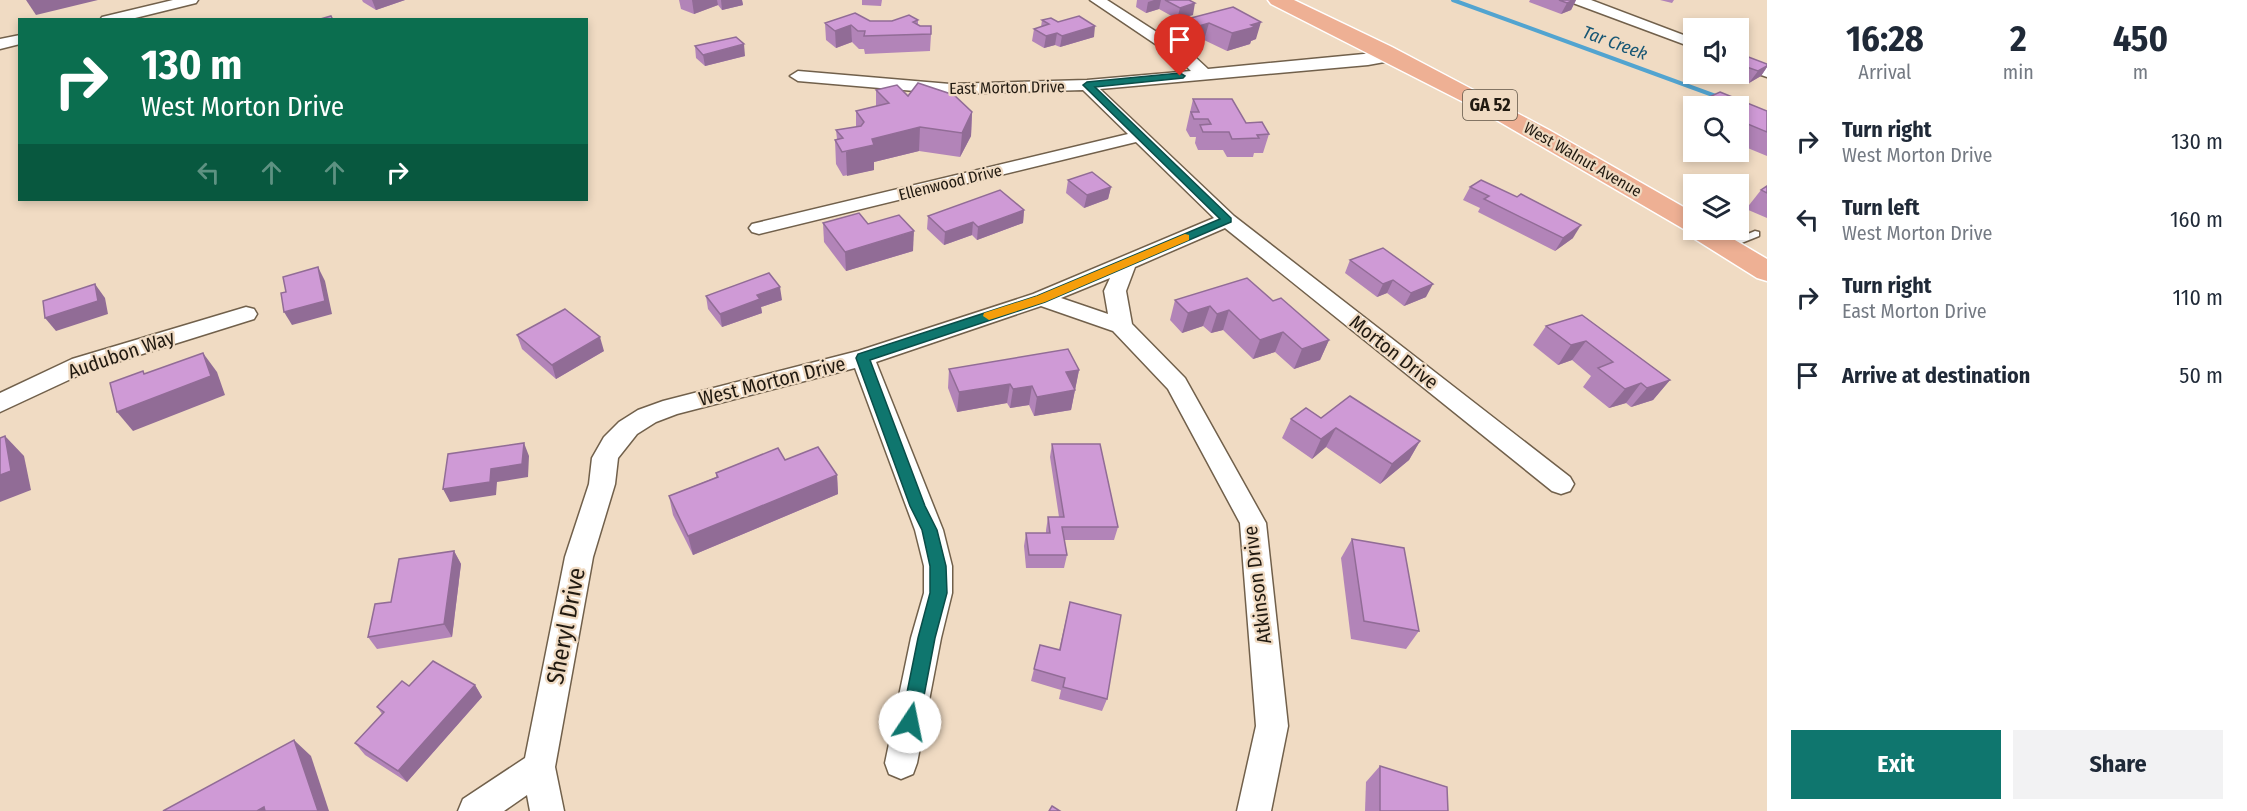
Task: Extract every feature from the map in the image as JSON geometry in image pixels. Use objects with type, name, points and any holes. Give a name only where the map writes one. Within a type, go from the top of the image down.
[{"type":"main road","name":"West Walnut Avenue","points":[[1278,0],[1395,56],[1560,145],[1683,218]]},
{"type":"main road","points":[[1716,240],[1767,272]]},
{"type":"street","points":[[115,18],[191,0]]},
{"type":"street","points":[[1097,0],[1188,59],[1203,74]]},
{"type":"street","points":[[1578,0],[1683,40]]},
{"type":"street","points":[[0,44],[18,40]]},
{"type":"street","name":"East Morton Drive","points":[[798,76],[950,89],[1087,85],[1395,56]]},
{"type":"street","points":[[1749,66],[1767,72]]},
{"type":"street","points":[[1087,85],[1227,220]]},
{"type":"street","name":"Ellenwood Drive","points":[[759,228],[1140,136]]},
{"type":"street","name":"West Morton Drive","points":[[613,444],[638,422],[671,407],[863,358],[1041,299],[1227,220]]},
{"type":"street","name":"Morton Drive","points":[[1227,220],[1561,484]]},
{"type":"street","points":[[1121,326],[1115,291],[1126,263]]},
{"type":"street","name":"Atkinson Drive","points":[[1041,299],[1121,326],[1177,384],[1253,523],[1272,726],[1254,811]]},
{"type":"street","name":"Audubon Way","points":[[0,403],[80,365],[246,314]]},
{"type":"street","points":[[863,358],[918,506],[930,530],[938,566],[938,593],[926,638],[901,763]]},
{"type":"street","name":"Sheryl Drive","points":[[547,811],[539,768],[579,557],[602,484],[605,458],[613,444]]},
{"type":"street","points":[[475,811],[539,768]]},
{"type":"lane","points":[[1725,246],[1755,234]]},
{"type":"building","points":[[1165,0],[1189,0],[1195,3],[1180,8]]},
{"type":"building","points":[[1233,7],[1261,22],[1251,25],[1255,27],[1232,33],[1209,23],[1199,26],[1187,19]]},
{"type":"building","points":[[855,13],[870,21],[892,21],[909,15],[918,20],[913,22],[920,26],[931,26],[931,34],[864,36],[865,31],[858,31],[851,25],[835,31],[825,23]]},
{"type":"building","points":[[1079,16],[1095,26],[1062,36],[1057,33],[1046,36],[1034,29],[1049,24],[1042,20],[1051,18],[1058,22]]},
{"type":"building","points":[[736,37],[744,44],[703,55],[695,46]]},
{"type":"building","points":[[1749,57],[1767,64],[1758,71],[1749,68]]},
{"type":"building","points":[[918,83],[954,95],[972,112],[962,133],[920,127],[872,139],[874,145],[842,152],[835,140],[843,138],[836,130],[861,126],[864,122],[856,111],[889,103],[876,90],[897,85],[908,96]]},
{"type":"building","points":[[1720,92],[1730,96],[1711,96]]},
{"type":"building","points":[[1193,99],[1232,99],[1246,123],[1262,122],[1269,134],[1257,135],[1259,138],[1232,139],[1229,132],[1203,132],[1200,125],[1211,124],[1208,119],[1194,119],[1191,112],[1199,112]]},
{"type":"building","points":[[1749,104],[1767,111],[1767,132],[1749,125]]},
{"type":"building","points":[[1092,172],[1111,187],[1087,195],[1068,180]]},
{"type":"building","points":[[1481,180],[1517,197],[1521,194],[1581,225],[1563,238],[1484,199],[1489,196],[1470,187]]},
{"type":"building","points":[[1000,190],[1024,210],[978,227],[973,222],[945,232],[928,216]]},
{"type":"building","points":[[859,213],[868,224],[899,215],[914,231],[845,252],[823,223]]},
{"type":"building","points":[[1383,248],[1433,284],[1411,293],[1393,280],[1383,284],[1350,260]]},
{"type":"building","points":[[318,267],[325,301],[284,312],[281,293],[286,292],[283,277]]},
{"type":"building","points":[[769,273],[780,287],[757,295],[760,299],[720,314],[706,296]]},
{"type":"building","points":[[1247,278],[1273,301],[1281,298],[1329,340],[1302,349],[1283,332],[1260,340],[1229,310],[1217,314],[1210,306],[1188,313],[1175,300]]},
{"type":"building","points":[[95,284],[98,301],[45,318],[43,301]]},
{"type":"building","points":[[565,309],[600,337],[552,365],[517,335]]},
{"type":"building","points":[[1582,315],[1670,380],[1647,388],[1641,383],[1625,389],[1598,368],[1613,362],[1586,341],[1571,345],[1546,326]]},
{"type":"building","points":[[1068,349],[1079,370],[1066,372],[1075,390],[1037,397],[1032,386],[1013,389],[1010,384],[959,392],[949,369]]},
{"type":"building","points":[[203,353],[211,376],[117,412],[110,383],[143,371],[144,374]]},
{"type":"building","points":[[1350,396],[1420,441],[1392,464],[1336,428],[1321,439],[1291,419],[1306,408],[1321,418]]},
{"type":"building","points":[[5,436],[11,471],[0,475],[0,438]]},
{"type":"building","points":[[524,443],[522,464],[491,469],[490,482],[443,489],[448,454]]},
{"type":"building","points":[[1052,444],[1100,444],[1118,527],[1062,527],[1067,555],[1029,555],[1026,533],[1050,533],[1048,517],[1064,517]]},
{"type":"building","points":[[818,447],[837,475],[688,536],[669,496],[718,477],[716,473],[778,448],[785,460]]},
{"type":"building","points":[[1352,539],[1404,548],[1419,631],[1364,621]]},
{"type":"building","points":[[454,551],[444,624],[368,637],[375,604],[391,602],[399,559]]},
{"type":"building","points":[[1070,602],[1121,615],[1107,699],[1063,687],[1065,678],[1034,669],[1040,645],[1060,650]]},
{"type":"building","points":[[433,661],[475,685],[398,771],[355,743],[384,712],[377,707],[402,681],[409,686]]},
{"type":"building","points":[[294,740],[318,811],[265,811],[264,807],[257,811],[163,811]]},
{"type":"building","points":[[1380,766],[1447,787],[1448,811],[1380,811]]},
{"type":"building","points":[[1052,806],[1060,811],[1049,811]]},
{"type":"waterway","name":"Tar Creek","points":[[1453,0],[1716,96]]},
{"type":"slow traffic","points":[[989,316],[1041,299],[1185,238]]},
{"type":"route","points":[[910,722],[926,638],[938,593],[938,566],[930,530],[918,506],[863,358],[1041,299],[1227,220],[1087,85],[1180,76]]}]
